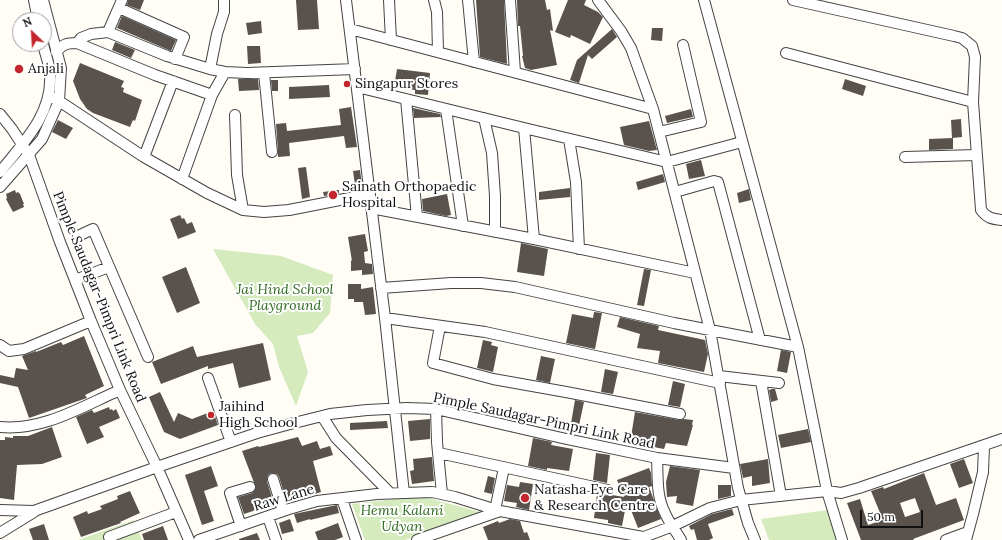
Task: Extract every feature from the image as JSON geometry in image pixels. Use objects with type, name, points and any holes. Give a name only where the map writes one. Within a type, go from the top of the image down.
[{"type":"street","points":[[34,0],[36,12]]},
{"type":"street","points":[[210,69],[217,34],[224,12],[224,0]]},
{"type":"street","points":[[346,0],[385,318],[404,493]]},
{"type":"street","points":[[389,0],[391,40]]},
{"type":"street","points":[[434,0],[437,12],[438,52]]},
{"type":"street","points":[[468,0],[474,62]]},
{"type":"street","points":[[510,0],[515,72]]},
{"type":"street","points":[[598,0],[631,48],[653,109],[710,330],[734,468],[748,522],[755,540]]},
{"type":"street","points":[[704,0],[798,347],[827,491],[842,540]]},
{"type":"street","points":[[793,0],[954,36],[967,41],[972,46],[975,57],[973,102],[982,210],[986,216],[991,219],[1002,220]]},
{"type":"street","points":[[0,187],[42,140],[59,101],[61,68],[45,2]]},
{"type":"street","points":[[108,32],[121,4],[184,37],[175,59]]},
{"type":"street","points":[[350,29],[653,109]]},
{"type":"street","points":[[77,43],[81,38],[91,34],[108,32],[175,59],[225,72],[264,73],[355,69]]},
{"type":"street","points":[[56,52],[61,46],[67,43],[77,43],[212,95]]},
{"type":"street","points":[[659,132],[701,122],[683,45]]},
{"type":"street","points":[[0,172],[22,144],[43,113],[48,96],[50,74],[45,52]]},
{"type":"street","points":[[786,53],[973,102]]},
{"type":"street","points":[[182,179],[212,95],[225,72]]},
{"type":"street","points":[[264,73],[272,152]]},
{"type":"street","points":[[144,157],[173,81]]},
{"type":"street","points":[[357,87],[667,162],[742,142]]},
{"type":"street","points":[[48,96],[59,101],[144,157],[207,193],[243,210],[264,212],[289,210],[370,194]]},
{"type":"street","points":[[406,99],[417,217]]},
{"type":"street","points":[[446,109],[462,226]]},
{"type":"street","name":"Pimple Saudagar-Pimpri Link Road","points":[[0,114],[12,128],[29,155],[91,321],[120,390],[157,467],[231,442],[322,416],[367,410],[436,409],[657,458],[661,504],[665,514],[682,540]]},
{"type":"street","points":[[235,114],[237,175],[243,210]]},
{"type":"street","points":[[484,118],[492,153],[495,196],[495,232]]},
{"type":"street","points":[[524,128],[534,239]]},
{"type":"street","points":[[569,139],[576,182],[579,249]]},
{"type":"street","points":[[905,157],[977,155]]},
{"type":"street","points":[[675,192],[714,181],[718,182],[760,340]]},
{"type":"street","points":[[371,208],[534,239],[695,273]]},
{"type":"street","points":[[78,236],[93,229],[148,357]]},
{"type":"street","points":[[75,280],[109,266]]},
{"type":"street","points":[[381,288],[451,283],[481,283],[515,287],[710,330],[798,347]]},
{"type":"street","points":[[385,318],[485,332],[719,379],[779,383]]},
{"type":"street","points":[[0,345],[9,351],[24,349],[91,321]]},
{"type":"street","points":[[440,326],[433,363],[493,379],[680,414]]},
{"type":"street","points":[[208,378],[231,442]]},
{"type":"street","points":[[761,381],[781,496]]},
{"type":"street","points":[[0,428],[14,429],[49,422],[120,390]]},
{"type":"street","points":[[436,409],[442,494]]},
{"type":"street","points":[[322,416],[336,438],[390,493]]},
{"type":"street","points":[[640,539],[673,526],[710,508],[742,500],[827,491],[841,493],[1002,439]]},
{"type":"street","points":[[946,540],[967,536],[983,472],[984,446]]},
{"type":"street","points":[[439,453],[608,490]]},
{"type":"street","points":[[657,458],[734,468]]},
{"type":"street","points":[[0,533],[34,511],[157,467],[189,540]]},
{"type":"street","points":[[417,540],[444,532],[497,511],[504,468]]},
{"type":"street","points":[[273,479],[283,511]]},
{"type":"street","points":[[241,526],[230,493],[250,487]]},
{"type":"street","name":"Raw Lane","points":[[199,540],[317,501],[377,494],[432,492],[497,511],[640,539]]},
{"type":"street","points":[[342,499],[356,540]]},
{"type":"street","points":[[0,510],[34,511]]},
{"type":"street","points":[[109,537],[176,512]]},
{"type":"street","points":[[268,517],[276,540]]},
{"type":"street","points":[[444,532],[451,540]]},
{"type":"green space","name":"Jai Hind School Playground","points":[[213,249],[281,256],[333,275],[330,313],[313,333],[297,336],[308,372],[296,406],[279,367],[273,344],[255,324]]},
{"type":"green space","name":"Hemu Kalani Udyan","points":[[424,497],[484,513],[405,540],[365,540],[352,504]]},
{"type":"green space","points":[[828,510],[837,540],[769,540],[761,519]]},
{"type":"green space","points":[[134,520],[142,540],[78,540]]},
{"type":"building","points":[[128,0],[144,0],[140,10],[127,5]]},
{"type":"building","points":[[296,0],[317,0],[319,29],[298,30]]},
{"type":"building","points":[[476,0],[504,0],[507,64],[480,57]]},
{"type":"building","points":[[517,0],[545,0],[547,10],[550,9],[553,31],[550,30],[557,65],[531,70],[525,68],[522,56],[520,26],[518,26]]},
{"type":"building","points":[[568,0],[586,0],[584,5],[598,12],[603,17],[590,44],[571,35],[570,38],[555,32]]},
{"type":"building","points":[[122,16],[176,40],[171,51],[117,28]]},
{"type":"building","points":[[261,21],[262,33],[248,35],[246,23]]},
{"type":"building","points":[[652,28],[663,28],[662,41],[651,40]]},
{"type":"building","points":[[612,29],[617,37],[592,59],[588,55],[579,83],[570,80],[577,60]]},
{"type":"building","points":[[115,42],[135,50],[131,58],[112,50]]},
{"type":"building","points":[[247,46],[260,46],[261,63],[248,64]]},
{"type":"building","points":[[80,63],[124,81],[121,87],[124,88],[123,92],[142,100],[135,121],[133,120],[130,127],[93,113],[87,109],[80,99],[73,81]]},
{"type":"building","points":[[397,69],[430,73],[428,95],[415,94],[415,90],[394,87]]},
{"type":"building","points":[[238,79],[258,79],[259,90],[239,91]]},
{"type":"building","points":[[845,79],[866,86],[863,96],[842,89]]},
{"type":"building","points":[[271,80],[278,80],[278,91],[272,91]]},
{"type":"building","points":[[329,85],[330,97],[289,99],[289,87]]},
{"type":"building","points":[[351,107],[357,147],[346,148],[344,136],[289,143],[290,156],[278,157],[276,124],[286,123],[287,131],[341,125],[339,109]]},
{"type":"building","points":[[413,108],[440,114],[441,117],[414,118]]},
{"type":"building","points":[[691,109],[693,117],[667,123],[665,116]]},
{"type":"building","points":[[961,119],[962,137],[952,138],[951,120]]},
{"type":"building","points":[[58,120],[73,128],[66,139],[52,132]]},
{"type":"building","points":[[649,121],[657,150],[649,151],[624,145],[620,127]]},
{"type":"building","points":[[953,138],[953,149],[929,150],[929,139]]},
{"type":"building","points":[[701,160],[705,176],[689,179],[686,164]]},
{"type":"building","points":[[306,167],[310,197],[302,199],[298,168]]},
{"type":"building","points":[[360,170],[362,185],[355,185],[353,171]]},
{"type":"building","points":[[663,174],[665,182],[638,190],[636,182]]},
{"type":"building","points":[[570,188],[570,197],[539,200],[539,192]]},
{"type":"building","points":[[749,189],[751,200],[739,203],[737,193]]},
{"type":"building","points":[[15,190],[16,193],[18,192],[20,194],[24,207],[13,212],[6,199],[6,194]]},
{"type":"building","points":[[339,190],[339,194],[324,196],[323,192]]},
{"type":"building","points":[[447,194],[451,215],[446,216],[423,211],[422,199]]},
{"type":"building","points":[[180,215],[182,219],[184,218],[187,224],[192,222],[196,232],[178,239],[170,219]]},
{"type":"building","points":[[365,234],[368,251],[364,252],[365,263],[372,264],[373,274],[362,275],[362,270],[351,271],[351,260],[352,261],[348,237]]},
{"type":"building","points":[[521,243],[548,249],[544,276],[517,272]]},
{"type":"building","points":[[186,267],[200,303],[177,313],[162,277]]},
{"type":"building","points":[[644,269],[651,270],[644,306],[637,305]]},
{"type":"building","points":[[348,284],[361,284],[361,289],[373,287],[376,314],[365,315],[363,302],[354,302],[354,299],[348,299]]},
{"type":"building","points":[[594,312],[602,313],[595,349],[566,343],[572,314],[593,318]]},
{"type":"building","points":[[620,317],[659,326],[658,330],[705,340],[708,354],[704,372],[658,363],[660,351],[637,348],[640,334],[617,327]]},
{"type":"building","points":[[84,336],[104,386],[85,395],[87,398],[29,418],[18,387],[0,383],[0,375],[14,378],[16,368],[28,370],[22,356],[61,342],[63,345]]},
{"type":"building","points":[[483,340],[492,342],[491,345],[498,347],[493,372],[477,368]]},
{"type":"building","points":[[263,343],[271,380],[239,388],[233,363],[208,369],[208,366],[161,384],[152,362],[193,346],[197,357]]},
{"type":"building","points":[[781,350],[791,352],[787,373],[777,371]]},
{"type":"building","points":[[541,356],[555,359],[550,383],[536,380]]},
{"type":"building","points":[[605,369],[618,372],[613,394],[601,392]]},
{"type":"building","points":[[673,381],[685,384],[680,407],[668,405]]},
{"type":"building","points":[[775,389],[778,400],[771,402],[769,390]]},
{"type":"building","name":"Jaihind High School","points":[[160,392],[174,422],[178,413],[192,419],[213,411],[218,425],[180,439],[164,432],[149,397]]},
{"type":"building","points":[[575,400],[584,402],[578,430],[570,429]]},
{"type":"building","points":[[109,407],[110,410],[112,409],[113,411],[116,409],[120,418],[99,427],[104,437],[87,444],[76,417],[92,410],[94,413]]},
{"type":"building","points":[[635,412],[679,420],[693,420],[687,446],[666,443],[664,449],[630,443]]},
{"type":"building","points":[[430,419],[430,439],[410,441],[408,421]]},
{"type":"building","points":[[387,421],[388,428],[350,430],[350,423]]},
{"type":"building","points":[[52,427],[62,457],[42,464],[17,465],[14,500],[0,498],[0,440],[5,440],[5,437],[13,438],[13,436],[28,436]]},
{"type":"building","points":[[808,429],[811,442],[781,448],[778,435]]},
{"type":"building","points":[[298,437],[302,446],[317,441],[320,449],[330,446],[333,455],[313,461],[321,492],[287,503],[279,477],[277,474],[271,473],[268,475],[267,481],[274,504],[244,514],[238,497],[252,493],[256,488],[242,451]]},
{"type":"building","points":[[533,438],[552,442],[551,445],[573,449],[569,471],[547,468],[547,470],[528,466]]},
{"type":"building","points":[[596,453],[610,455],[607,483],[593,480]]},
{"type":"building","points":[[432,457],[434,481],[412,484],[410,471],[414,470],[413,459]]},
{"type":"building","points":[[768,459],[770,483],[752,486],[752,476],[743,478],[740,464]]},
{"type":"building","points":[[964,459],[973,483],[959,488],[950,464]]},
{"type":"building","points":[[211,466],[218,486],[204,491],[214,521],[202,525],[185,475]]},
{"type":"building","points":[[670,466],[700,470],[693,506],[676,503],[677,496],[667,497],[666,482]]},
{"type":"building","points":[[649,468],[652,486],[649,487],[661,519],[638,528],[627,500],[622,526],[608,523],[608,520],[594,518],[597,494],[624,497],[617,480]]},
{"type":"building","points":[[924,473],[936,505],[956,498],[964,520],[913,539],[914,540],[861,540],[847,503],[860,499],[868,525],[883,520],[871,491],[883,487],[884,489]],"holes":[[[915,498],[920,512],[905,517],[900,503]]]},
{"type":"building","points":[[488,476],[495,478],[492,494],[484,492]]},
{"type":"building","points":[[520,482],[533,484],[529,510],[516,507],[517,503],[504,501],[507,485],[519,487]]},
{"type":"building","points":[[718,485],[731,485],[731,496],[718,499]]},
{"type":"building","points":[[130,491],[140,513],[120,522],[121,523],[81,537],[73,517],[87,511],[88,514],[102,509],[100,506],[118,499],[117,496]]},
{"type":"building","points":[[337,505],[339,513],[297,523],[294,514]]},
{"type":"building","points":[[732,509],[734,515],[708,524],[713,538],[709,540],[697,540],[694,529],[691,530],[689,526],[712,514]]},
{"type":"building","points":[[290,519],[294,531],[282,534],[279,523]]},
{"type":"building","points":[[510,519],[520,521],[524,533],[527,532],[530,540],[488,540],[483,527],[498,521],[499,523]]},
{"type":"building","points":[[338,523],[343,537],[335,540],[318,540],[315,532]]},
{"type":"building","points":[[44,524],[49,540],[33,540],[29,529]]},
{"type":"building","points":[[163,526],[168,540],[144,540],[142,534]]},
{"type":"building","points":[[257,533],[260,540],[239,540],[239,539]]},
{"type":"place","name":"Anjali","points":[[19,69]]},
{"type":"place","name":"Singapur Stores","points":[[347,84]]},
{"type":"place","name":"Sainath Orthopaedic Hospital","points":[[333,195]]},
{"type":"place","name":"Jaihind High School","points":[[211,415]]},
{"type":"place","name":"Natasha Eye Care & Research Centre","points":[[525,498]]}]
